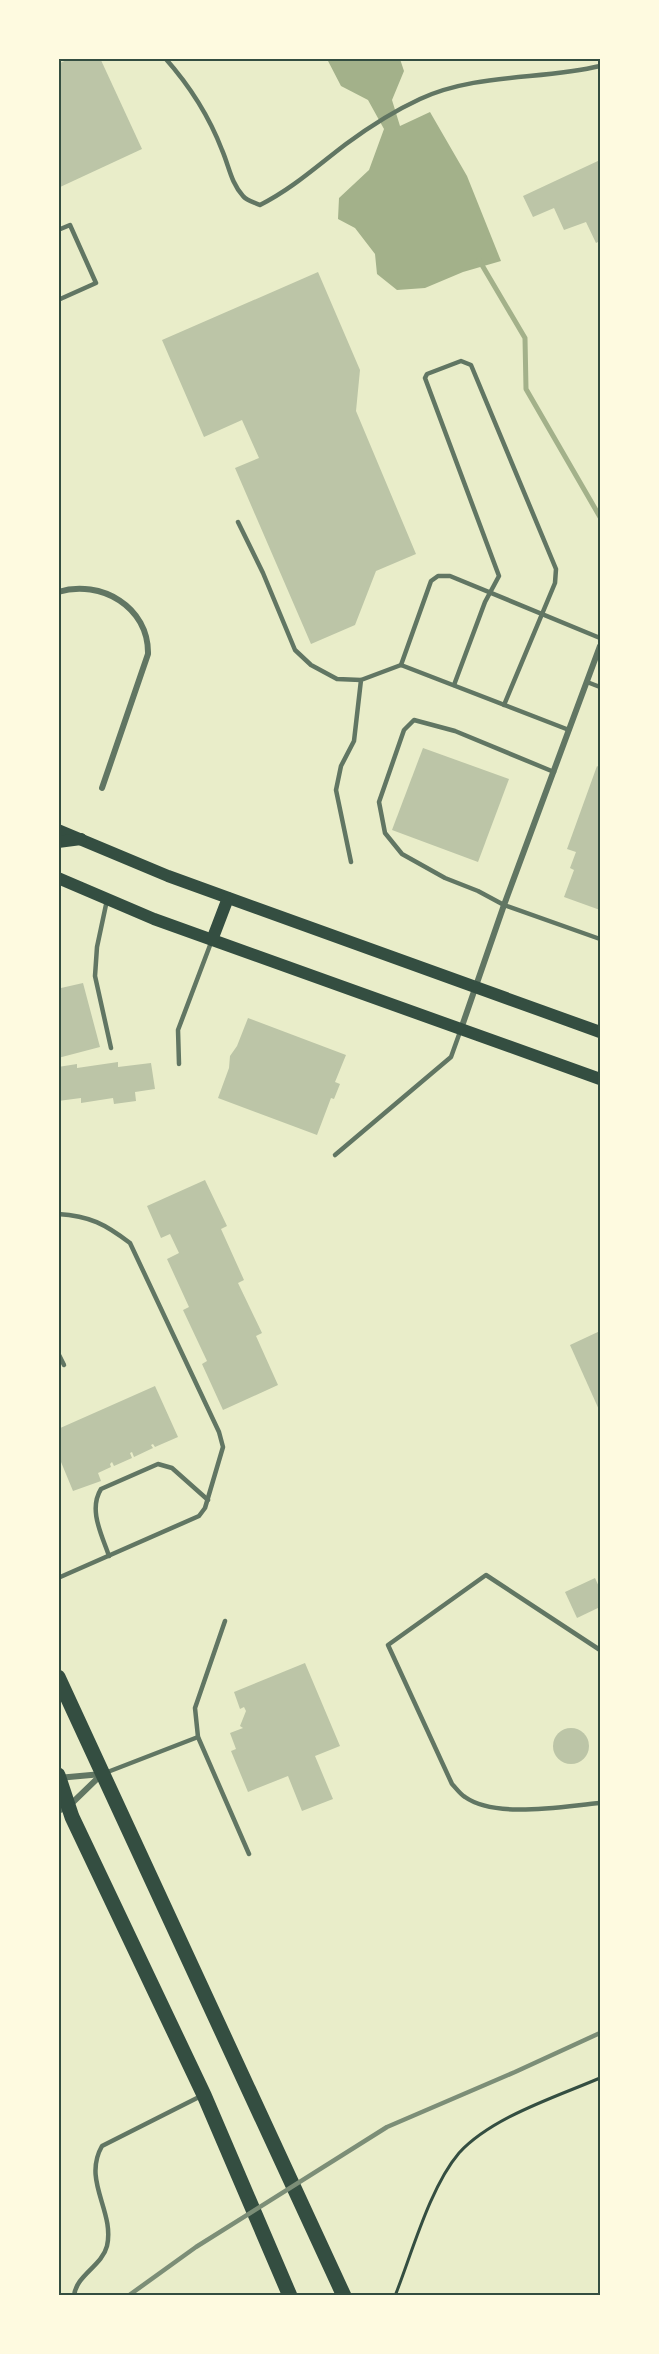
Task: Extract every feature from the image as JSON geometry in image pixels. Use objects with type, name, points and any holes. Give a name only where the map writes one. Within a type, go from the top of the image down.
[{"type":"main road","points":[[58,830],[168,876],[600,1032]]},
{"type":"main road","points":[[58,842],[82,839]]},
{"type":"main road","points":[[58,878],[107,900],[212,940],[600,1079]]},
{"type":"main road","points":[[212,940],[228,898]]},
{"type":"main road","points":[[58,1677],[344,2295]]},
{"type":"main road","points":[[59,1777],[64,1809],[72,1817],[204,2095],[288,2294]]},
{"type":"street","points":[[58,592],[81,588],[98,590],[116,597],[133,612],[148,638],[148,654],[102,788]]},
{"type":"street","points":[[461,1029],[504,905],[600,646]]},
{"type":"street","points":[[59,1777],[103,1774]]},
{"type":"street","points":[[64,1809],[103,1774]]},
{"type":"lane","points":[[165,58],[184,80],[205,114],[222,149],[234,184],[245,199],[260,205],[296,185],[375,124],[421,98],[451,88],[514,77],[571,73],[600,66]]},
{"type":"lane","points":[[58,230],[70,225],[96,283],[58,300]]},
{"type":"lane","points":[[454,685],[490,592],[499,576],[425,378],[427,374],[462,361],[471,366],[556,569],[555,583],[504,705]]},
{"type":"lane","points":[[238,522],[263,573],[295,650],[311,665],[337,679],[361,680],[400,665],[570,730]]},
{"type":"lane","points":[[400,665],[431,581],[438,576],[450,576],[600,638]]},
{"type":"lane","points":[[351,862],[336,790],[341,766],[354,741],[361,680]]},
{"type":"lane","points":[[587,682],[600,687]]},
{"type":"lane","points":[[554,772],[455,730],[414,720],[404,730],[379,802],[385,833],[402,854],[445,878],[478,891],[504,905],[600,939]]},
{"type":"lane","points":[[107,900],[97,947],[95,976],[111,1048]]},
{"type":"lane","points":[[179,1064],[178,1030],[212,940]]},
{"type":"lane","points":[[335,1155],[451,1057],[461,1029]]},
{"type":"lane","points":[[58,1214],[82,1215],[108,1226],[130,1243],[219,1432],[223,1447],[208,1500],[199,1516],[58,1578]]},
{"type":"lane","points":[[58,1353],[64,1365]]},
{"type":"lane","points":[[109,1556],[96,1517],[96,1497],[101,1489],[158,1464],[172,1468],[208,1500]]},
{"type":"lane","points":[[600,1650],[486,1575],[388,1645],[452,1784],[465,1797],[484,1806],[505,1810],[600,1803]]},
{"type":"lane","points":[[225,1621],[195,1708],[198,1737],[249,1854]]},
{"type":"lane","points":[[103,1774],[198,1737]]},
{"type":"lane","points":[[74,2295],[75,2289],[102,2259],[107,2246],[108,2229],[94,2173],[96,2157],[102,2146],[204,2095]]},
{"type":"path","points":[[395,2295],[435,2193],[445,2173],[460,2153],[483,2134],[507,2119],[600,2078]]},
{"type":"shaded area","points":[[327,59],[400,59],[404,71],[392,100],[400,126],[430,112],[467,176],[501,261],[463,272],[425,288],[397,290],[377,274],[375,254],[355,228],[338,219],[339,198],[369,170],[384,129],[368,100],[341,86]]},
{"type":"building","points":[[71,58],[100,58],[142,149],[58,188],[58,64]]},
{"type":"building","points":[[600,160],[600,241],[596,243],[586,222],[564,230],[554,208],[533,217],[523,196]]},
{"type":"building","points":[[318,272],[360,370],[356,411],[416,554],[376,571],[355,625],[311,644],[235,468],[259,458],[242,420],[204,437],[162,340]]},
{"type":"building","points":[[423,748],[509,779],[478,862],[392,830]]},
{"type":"building","points":[[597,766],[600,768],[600,910],[564,897],[574,870],[570,868],[576,852],[567,849]]},
{"type":"building","points":[[58,983],[61,988],[83,983],[100,1047],[58,1058]]},
{"type":"building","points":[[248,1018],[346,1055],[335,1082],[340,1084],[334,1099],[331,1098],[317,1135],[218,1098],[229,1068],[230,1056],[237,1046]]},
{"type":"building","points":[[118,1062],[118,1067],[151,1063],[155,1089],[135,1092],[136,1101],[114,1104],[113,1098],[81,1103],[81,1098],[58,1101],[58,1067],[77,1064],[77,1068]]},
{"type":"building","points":[[205,1180],[227,1226],[221,1229],[244,1280],[238,1283],[262,1333],[256,1336],[278,1385],[223,1410],[202,1364],[207,1361],[183,1310],[189,1307],[167,1259],[179,1253],[170,1234],[161,1238],[147,1206]]},
{"type":"building","points":[[600,1331],[600,1412],[570,1345]]},
{"type":"building","points":[[155,1386],[178,1437],[155,1447],[153,1444],[151,1445],[153,1448],[134,1457],[132,1452],[130,1453],[132,1458],[114,1466],[112,1462],[111,1467],[98,1473],[101,1481],[73,1491],[61,1462],[58,1463],[58,1429]]},
{"type":"building","points":[[595,1578],[600,1589],[600,1607],[577,1618],[565,1592]]},
{"type":"building","points":[[305,1663],[340,1746],[315,1756],[333,1799],[302,1811],[288,1776],[248,1792],[231,1751],[236,1749],[230,1733],[243,1728],[240,1726],[246,1711],[244,1707],[240,1709],[234,1692]]},
{"type":"building","points":[[571,1728],[584,1733],[589,1746],[584,1759],[571,1764],[558,1759],[553,1746],[558,1733]]},
{"type":"waterway","points":[[479,260],[525,338],[526,389],[600,517]]},
{"type":"railway","points":[[128,2296],[196,2247],[387,2127],[600,2033]]}]
